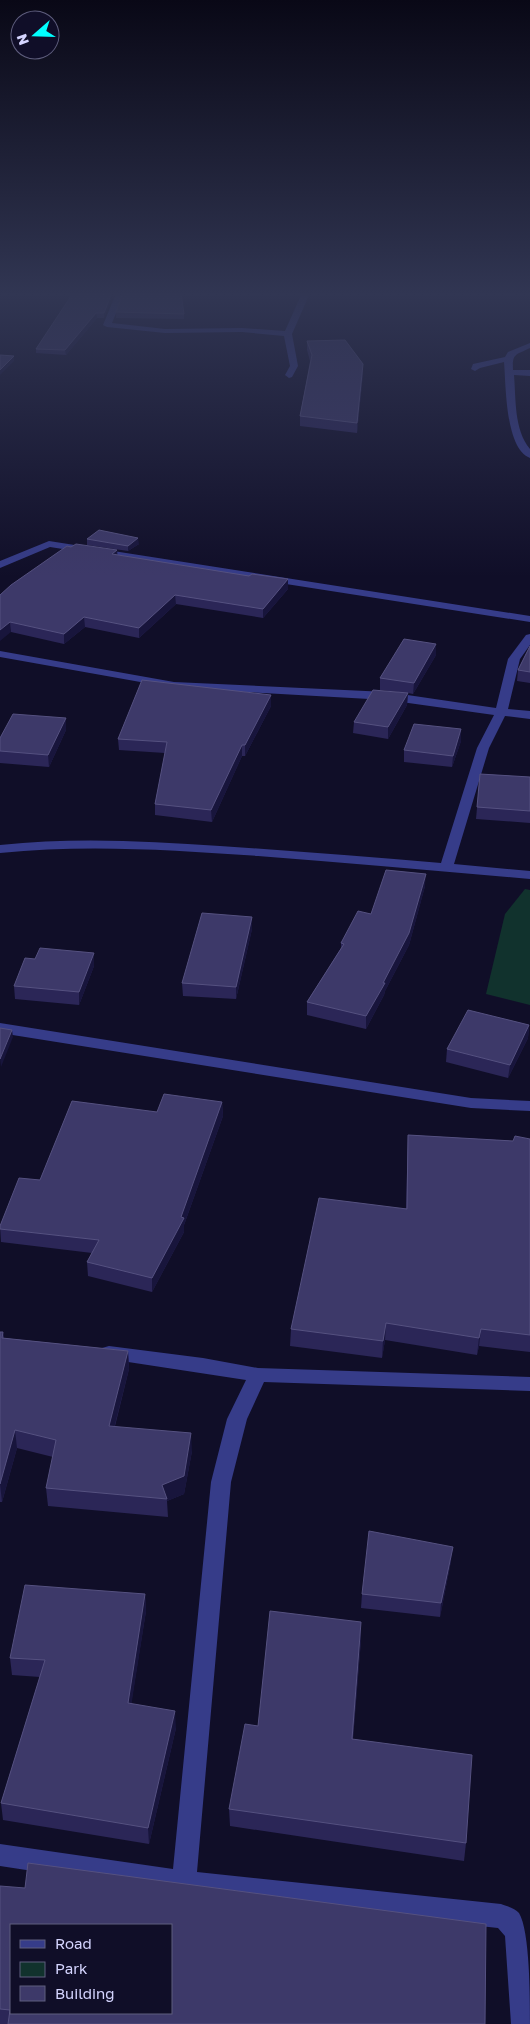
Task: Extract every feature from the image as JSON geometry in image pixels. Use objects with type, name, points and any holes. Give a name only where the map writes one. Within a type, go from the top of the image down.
[{"type":"street","points":[[510,387],[519,442],[530,455]]},
{"type":"street","points":[[0,565],[49,544],[530,619]]},
{"type":"street","points":[[446,867],[483,748],[501,712],[514,659],[530,637]]},
{"type":"street","points":[[0,654],[174,685],[387,696],[530,715]]},
{"type":"street","points":[[0,849],[41,844],[122,843],[294,854],[530,875]]},
{"type":"street","points":[[0,1028],[288,1076],[471,1103],[530,1106]]},
{"type":"street","points":[[90,1351],[203,1365],[258,1375],[530,1384]]},
{"type":"street","points":[[184,1882],[222,1482],[237,1419],[258,1375]]},
{"type":"street","points":[[0,1855],[184,1882],[500,1916],[510,1921],[517,1934],[524,2024]]},
{"type":"green space","points":[[525,889],[530,890],[530,1005],[486,994],[505,914]]},
{"type":"building","points":[[306,387],[361,387],[357,423],[300,416]]},
{"type":"building","points":[[99,530],[138,538],[128,546],[87,539]]},
{"type":"building","points":[[76,544],[117,550],[112,554],[249,576],[252,574],[288,579],[263,609],[175,595],[139,628],[84,617],[64,634],[10,622],[0,630],[0,595],[11,585],[67,546],[71,547]]},
{"type":"building","points":[[404,639],[436,644],[414,683],[380,678]]},
{"type":"building","points":[[530,646],[530,672],[518,670]]},
{"type":"building","points":[[142,680],[271,695],[245,745],[242,745],[211,810],[155,804],[167,742],[118,739]]},
{"type":"building","points":[[373,690],[408,693],[388,727],[354,722]]},
{"type":"building","points":[[13,714],[66,718],[48,755],[0,751],[0,738]]},
{"type":"building","points":[[414,724],[461,729],[453,756],[404,750]]},
{"type":"building","points":[[480,774],[530,777],[530,811],[477,807]]},
{"type":"building","points":[[386,870],[426,874],[409,933],[383,983],[385,983],[366,1016],[307,1002],[344,944],[341,943],[358,911],[371,914]]},
{"type":"building","points":[[202,913],[252,917],[236,987],[182,983]]},
{"type":"building","points":[[40,948],[94,953],[79,992],[14,986],[25,958],[35,959]]},
{"type":"building","points":[[468,1010],[529,1025],[510,1065],[447,1049]]},
{"type":"building","points":[[0,1028],[12,1030],[0,1059]]},
{"type":"building","points":[[164,1094],[222,1102],[181,1217],[184,1218],[152,1278],[87,1262],[99,1240],[0,1229],[19,1178],[40,1180],[72,1101],[157,1112]]},
{"type":"building","points":[[408,1135],[513,1141],[515,1136],[530,1139],[530,1335],[481,1329],[479,1338],[386,1323],[383,1341],[291,1329],[319,1198],[407,1209]]},
{"type":"building","points":[[0,1332],[3,1332],[2,1338],[128,1351],[109,1426],[191,1433],[184,1476],[162,1485],[167,1499],[46,1488],[56,1440],[15,1430],[0,1484]]},
{"type":"building","points":[[369,1531],[453,1547],[441,1603],[362,1594]]},
{"type":"building","points":[[25,1585],[145,1594],[128,1703],[175,1711],[148,1828],[1,1803],[45,1660],[10,1658]]},
{"type":"building","points":[[270,1611],[361,1622],[352,1739],[472,1755],[466,1843],[229,1809],[245,1724],[258,1726]]},
{"type":"building","points":[[28,1863],[486,1924],[485,2024],[8,2024],[10,2010],[0,2009],[0,1886],[25,1888]]}]
